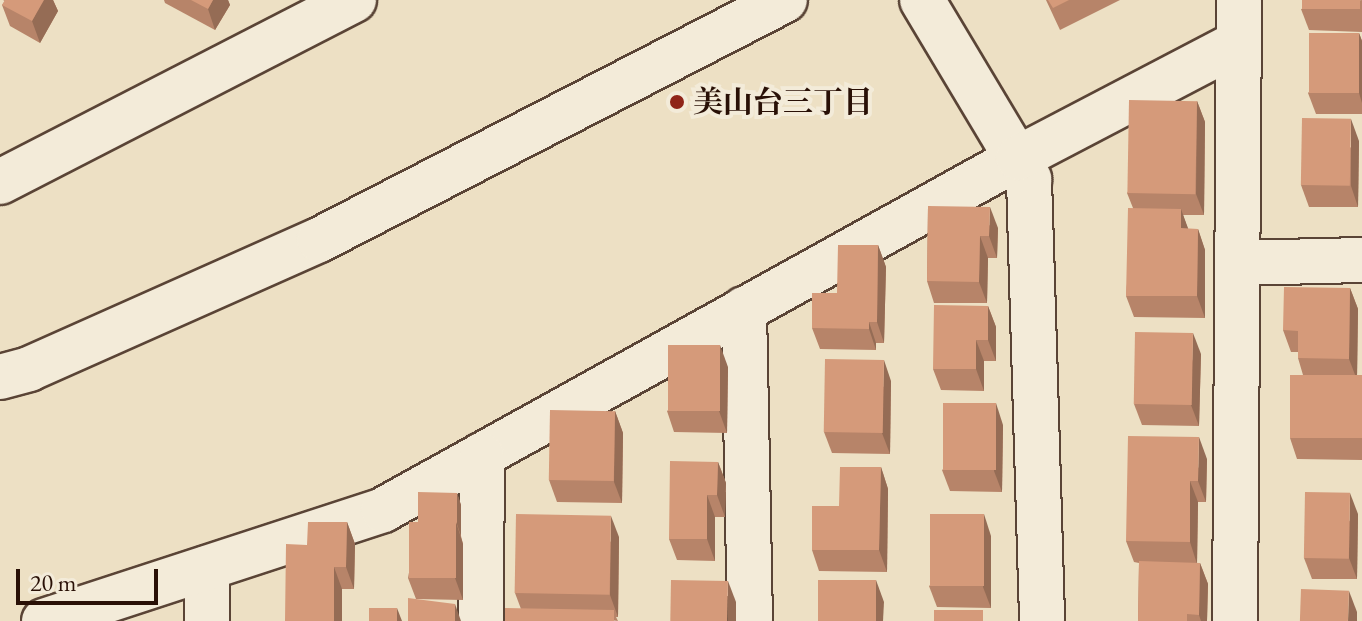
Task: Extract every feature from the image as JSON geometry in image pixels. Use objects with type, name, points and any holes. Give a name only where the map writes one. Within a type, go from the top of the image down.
[{"type":"street","points":[[0,182],[354,0]]},
{"type":"street","points":[[0,377],[29,369],[319,240],[785,0]]},
{"type":"street","points":[[922,0],[1029,179],[1042,621]]},
{"type":"street","points":[[1235,621],[1239,0]]},
{"type":"street","points":[[44,621],[383,510],[1018,158],[1238,43]]},
{"type":"street","points":[[1239,263],[1362,260]]},
{"type":"street","points":[[744,309],[750,621]]},
{"type":"street","points":[[481,621],[482,455]]},
{"type":"street","points":[[207,568],[207,621]]},
{"type":"building","points":[[5,0],[44,0],[32,21],[2,5]]},
{"type":"building","points":[[191,0],[213,0],[208,9]]},
{"type":"building","points":[[1048,0],[1069,0],[1053,8]]},
{"type":"building","points":[[1302,0],[1360,0],[1360,9],[1302,9]]},
{"type":"building","points":[[1309,33],[1359,33],[1359,93],[1309,93]]},
{"type":"building","points":[[1129,100],[1197,101],[1195,194],[1127,193]]},
{"type":"building","points":[[1302,118],[1351,119],[1350,186],[1301,185]]},
{"type":"building","points":[[928,206],[990,207],[989,236],[980,236],[979,282],[927,281]]},
{"type":"building","points":[[1128,208],[1181,209],[1181,228],[1198,229],[1197,296],[1126,296]]},
{"type":"building","points":[[838,245],[878,245],[877,322],[869,322],[869,329],[812,328],[812,293],[837,293]]},
{"type":"building","points":[[1284,287],[1350,288],[1349,359],[1298,358],[1298,331],[1283,330]]},
{"type":"building","points":[[934,305],[988,306],[988,340],[976,340],[976,369],[933,369]]},
{"type":"building","points":[[1135,332],[1193,333],[1192,405],[1134,404]]},
{"type":"building","points":[[668,345],[720,345],[720,411],[668,411]]},
{"type":"building","points":[[825,359],[884,360],[883,433],[824,432]]},
{"type":"building","points":[[1290,375],[1362,375],[1362,438],[1290,438]]},
{"type":"building","points":[[943,403],[996,403],[996,470],[943,470]]},
{"type":"building","points":[[550,410],[615,411],[614,481],[549,480]]},
{"type":"building","points":[[1128,436],[1199,437],[1198,481],[1190,481],[1190,542],[1126,541]]},
{"type":"building","points":[[670,461],[718,462],[717,495],[707,495],[707,539],[669,539]]},
{"type":"building","points":[[840,467],[881,467],[879,550],[812,550],[812,506],[839,506]]},
{"type":"building","points":[[418,492],[457,493],[457,524],[418,522]]},
{"type":"building","points":[[1305,492],[1350,493],[1349,559],[1304,558]]},
{"type":"building","points":[[516,514],[611,516],[610,595],[515,593]]},
{"type":"building","points":[[930,514],[984,514],[984,586],[930,586]]},
{"type":"building","points":[[308,522],[347,522],[346,567],[334,567],[334,621],[285,621],[286,544],[307,545]]},
{"type":"building","points":[[409,522],[456,522],[456,578],[409,578]]},
{"type":"building","points":[[1139,561],[1200,563],[1199,615],[1187,614],[1187,621],[1138,621]]},
{"type":"building","points":[[671,580],[728,581],[727,621],[670,621]]},
{"type":"building","points":[[818,580],[876,580],[876,621],[818,621]]},
{"type":"building","points":[[1301,589],[1349,591],[1348,621],[1300,621]]},
{"type":"building","points":[[408,598],[455,604],[455,621],[408,621]]},
{"type":"building","points":[[369,608],[397,608],[397,621],[369,621]]},
{"type":"building","points":[[505,608],[614,610],[614,621],[505,621]]},
{"type":"building","points":[[934,610],[983,610],[983,621],[934,621]]},
{"type":"place","name":"美山台三丁目","points":[[677,102]]}]
